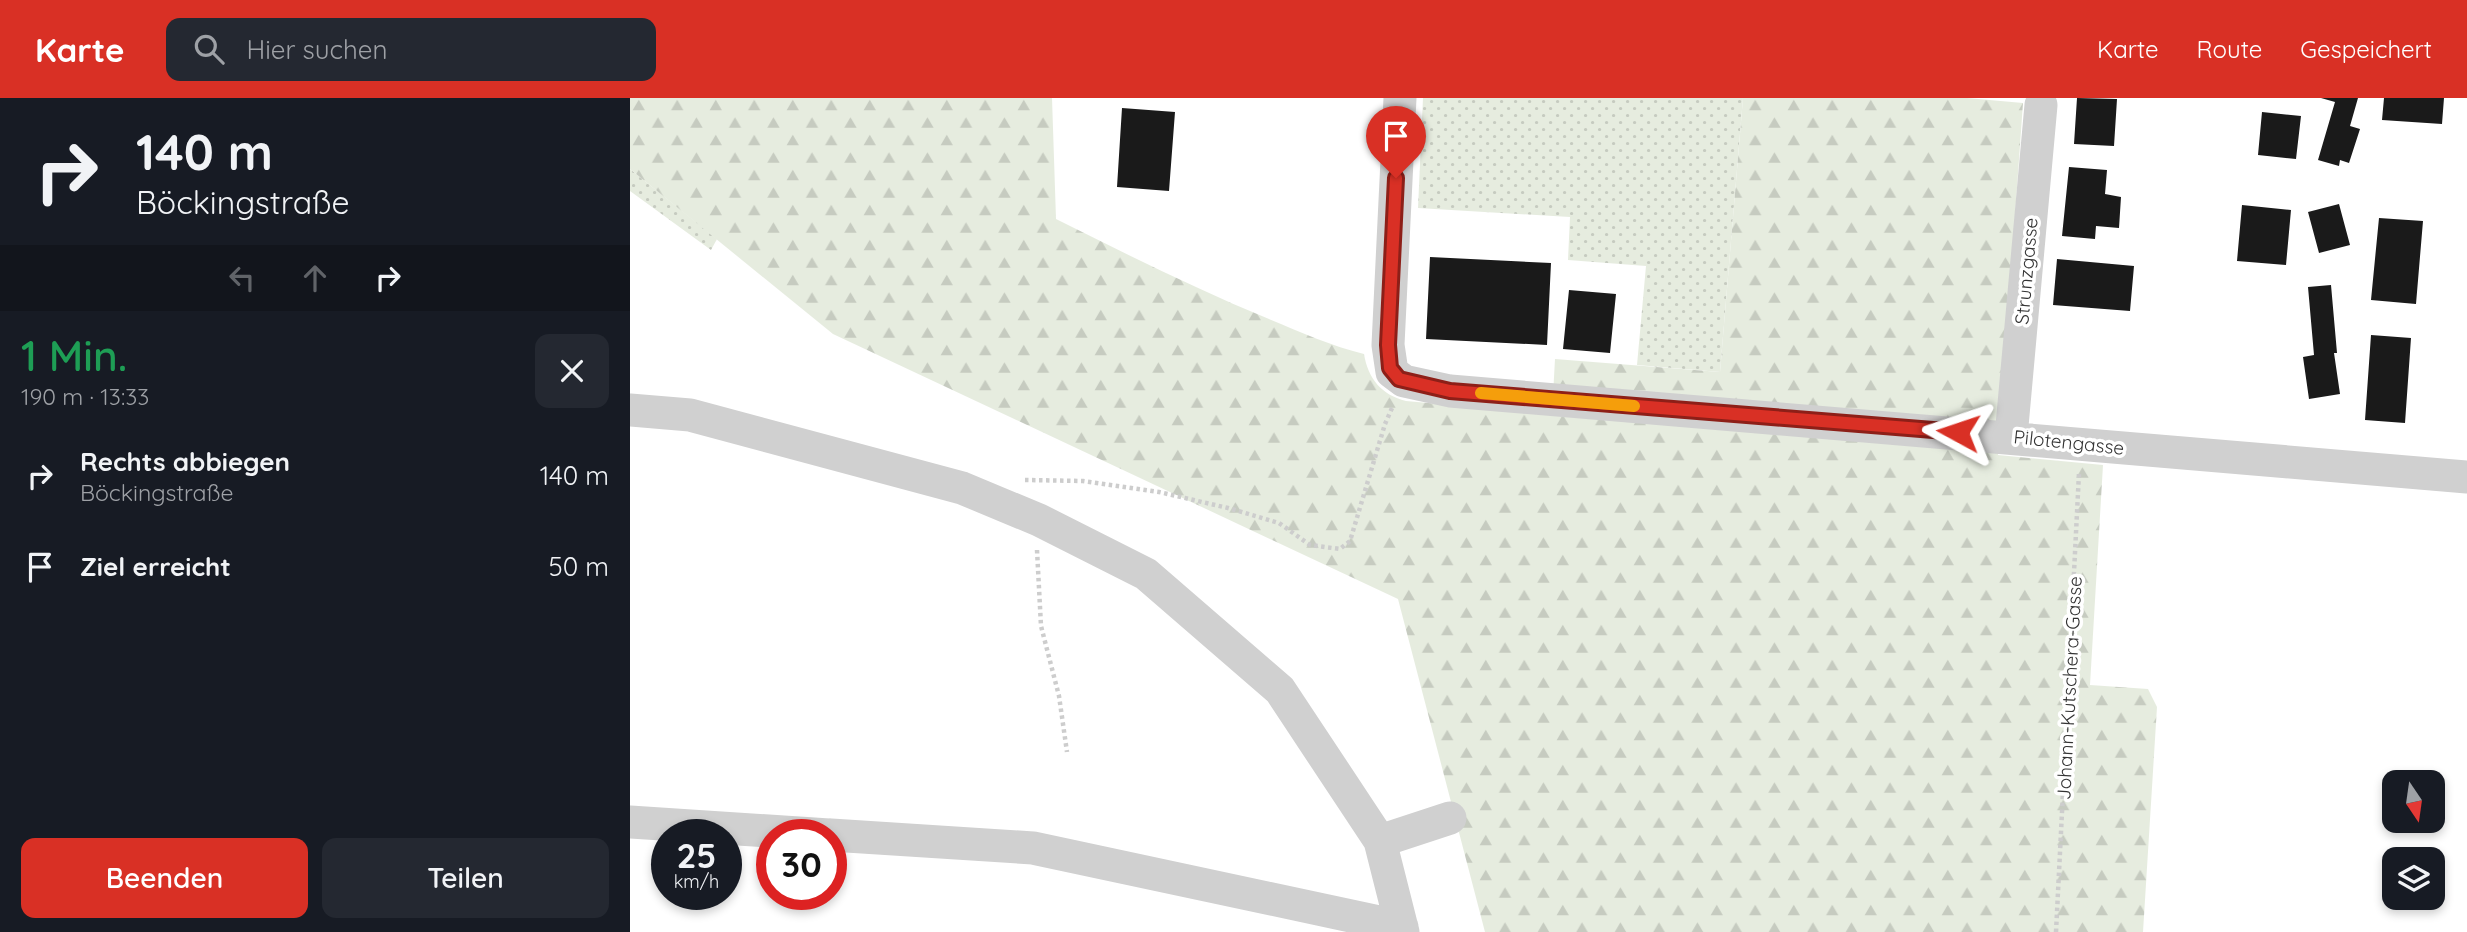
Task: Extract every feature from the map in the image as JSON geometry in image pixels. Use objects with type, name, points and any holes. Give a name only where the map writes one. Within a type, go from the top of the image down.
[{"type":"street","points":[[1397,372],[1388,311],[1400,98]]},
{"type":"street","name":"Strunzgasse","points":[[2011,437],[2040,105]]},
{"type":"street","name":"Pilotengasse","points":[[1397,372],[1450,391],[2467,477]]},
{"type":"street","points":[[630,411],[690,415],[962,488],[1045,523],[1146,574],[1280,690],[1380,841],[1403,930],[1033,848],[847,836]]},
{"type":"street","points":[[1380,841],[1450,818]]},
{"type":"street","points":[[630,822],[756,830]]},
{"type":"path","points":[[1020,480],[1083,481],[1159,492],[1279,523],[1310,545],[1340,549],[1350,541],[1385,424],[1397,372]]},
{"type":"path","name":"Johann-Kutschera-Gasse","points":[[2056,932],[2081,444]]},
{"type":"path","points":[[1045,523],[1036,554],[1041,626],[1059,696],[1067,752]]},
{"type":"green space","points":[[630,98],[1052,98],[1056,219],[1242,308],[1364,354],[1369,371],[1378,385],[1397,398],[1552,414],[1555,359],[1720,372],[1743,98],[1967,98],[2023,103],[1998,455],[2103,465],[2090,685],[2148,689],[2157,707],[2143,932],[1485,932],[1398,599],[833,334],[630,169]]},
{"type":"green space","points":[[1423,98],[1743,98],[1720,372],[1637,365],[1646,266],[1568,260],[1570,217],[1418,208]]},
{"type":"green space","points":[[630,169],[717,239],[711,250],[630,191]]},
{"type":"building","points":[[2077,98],[2117,99],[2114,146],[2074,144]]},
{"type":"building","points":[[2321,98],[2358,98],[2350,126],[2360,129],[2349,163],[2340,160],[2339,166],[2318,160],[2335,102]]},
{"type":"building","points":[[2384,98],[2444,98],[2442,124],[2382,120]]},
{"type":"building","points":[[1122,108],[1175,112],[1169,191],[1117,187]]},
{"type":"building","points":[[2262,112],[2301,116],[2296,159],[2258,155]]},
{"type":"building","points":[[2069,167],[2107,170],[2105,194],[2121,197],[2119,228],[2096,226],[2095,239],[2062,236]]},
{"type":"building","points":[[2339,204],[2350,245],[2319,253],[2308,212]]},
{"type":"building","points":[[2242,205],[2291,210],[2286,265],[2237,261]]},
{"type":"building","points":[[2379,218],[2423,221],[2416,304],[2371,300]]},
{"type":"building","points":[[1430,257],[1551,263],[1547,345],[1426,339]]},
{"type":"building","points":[[2057,259],[2134,266],[2130,311],[2053,305]]},
{"type":"building","points":[[2331,285],[2337,353],[2334,353],[2340,394],[2309,399],[2303,357],[2314,355],[2308,287]]},
{"type":"building","points":[[1569,290],[1616,294],[1610,353],[1563,349]]},
{"type":"building","points":[[2371,335],[2411,338],[2405,423],[2365,420]]},
{"type":"slow traffic","points":[[1481,393],[1634,406]]},
{"type":"route","points":[[1396,178],[1388,345],[1390,368],[1394,375],[1404,382],[1450,391],[1958,432]]}]
